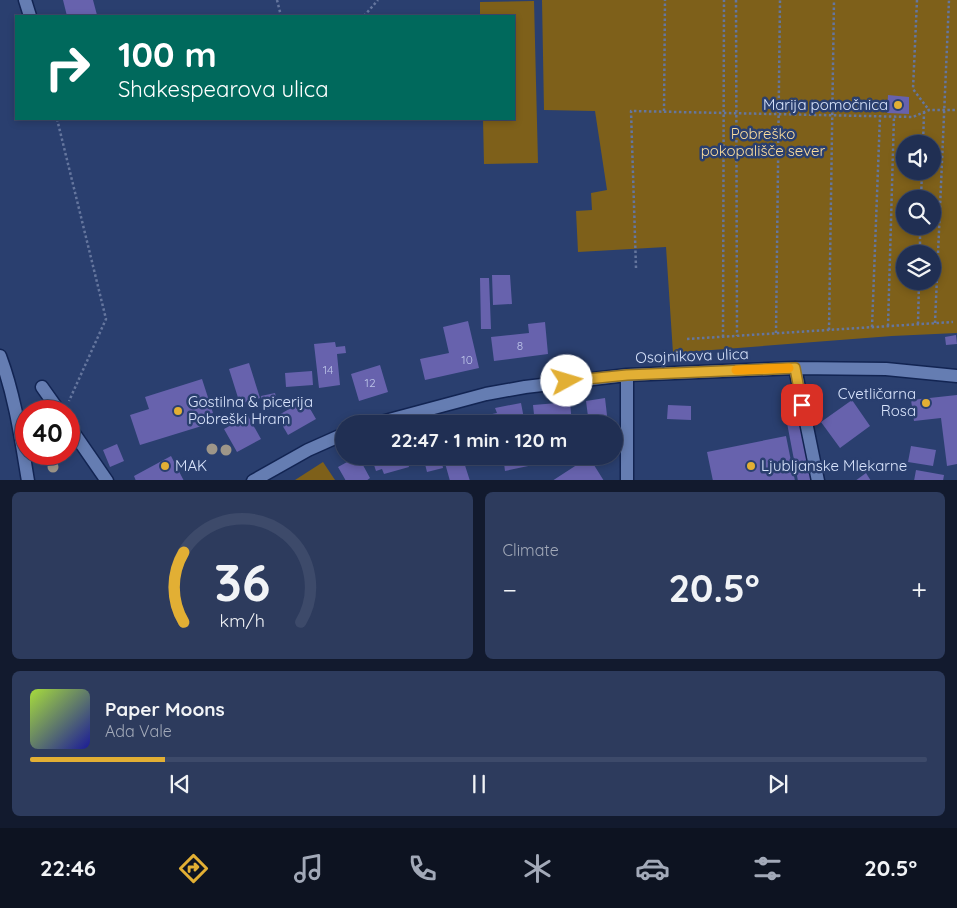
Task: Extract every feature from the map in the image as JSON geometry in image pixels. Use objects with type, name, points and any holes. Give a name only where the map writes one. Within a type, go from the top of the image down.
[{"type":"street","points":[[25,0],[30,15]]},
{"type":"street","points":[[0,356],[18,420],[28,480]]},
{"type":"street","points":[[795,368],[818,480]]},
{"type":"street","name":"Osojnikova ulica","points":[[408,415],[486,394],[525,387],[627,375],[795,368],[886,369],[957,376]]},
{"type":"street","points":[[627,375],[627,480]]},
{"type":"street","points":[[42,387],[56,400]]},
{"type":"street","points":[[253,480],[308,450],[335,438]]},
{"type":"street","points":[[80,442],[107,480]]},
{"type":"path","points":[[277,0],[281,15]]},
{"type":"path","points":[[365,15],[378,0]]},
{"type":"path","points":[[664,111],[666,0]]},
{"type":"path","points":[[723,337],[724,0]]},
{"type":"path","points":[[736,0],[737,336]]},
{"type":"path","points":[[776,333],[780,0]]},
{"type":"path","points":[[828,330],[834,0]]},
{"type":"path","points":[[917,0],[913,90],[929,110]]},
{"type":"path","points":[[935,323],[949,0]]},
{"type":"path","points":[[636,268],[632,111],[913,117],[929,110],[957,110]]},
{"type":"path","points":[[923,135],[924,112]]},
{"type":"path","points":[[872,327],[880,116]]},
{"type":"path","points":[[888,326],[894,116]]},
{"type":"path","points":[[57,120],[106,319],[66,400]]},
{"type":"path","points":[[918,324],[919,290]]},
{"type":"path","points":[[687,339],[953,322]]},
{"type":"green space","name":"Pobreško pokopališče sever","points":[[542,0],[957,0],[957,333],[892,336],[673,353],[666,247],[578,252],[576,211],[592,210],[591,193],[607,190],[595,111],[544,110]]},
{"type":"green space","points":[[534,1],[538,163],[484,164],[483,120],[515,120],[515,15],[480,15],[480,2]]},
{"type":"green space","points":[[323,462],[335,480],[295,480]]},
{"type":"building","points":[[63,0],[93,0],[97,15],[67,15]]},
{"type":"building","name":"Marija pomočnica","points":[[888,95],[909,97],[909,114],[887,113]]},
{"type":"building","points":[[492,275],[510,275],[512,304],[493,305]]},
{"type":"building","points":[[480,278],[489,278],[491,329],[481,329]]},
{"type":"building","points":[[468,321],[479,368],[425,380],[420,359],[449,353],[443,327]]},
{"type":"building","points":[[545,322],[548,354],[494,361],[491,337],[529,333],[528,324]]},
{"type":"building","points":[[956,335],[957,344],[946,345],[945,337]]},
{"type":"building","points":[[335,342],[336,347],[345,346],[346,353],[337,354],[340,385],[319,388],[314,344]]},
{"type":"building","points":[[249,363],[260,398],[240,404],[229,369]]},
{"type":"building","points":[[380,365],[388,392],[359,401],[351,374]]},
{"type":"building","points":[[312,371],[313,385],[286,387],[285,373]]},
{"type":"building","name":"Gostilna & picerija Pobreški Hram","points":[[202,379],[213,413],[203,416],[205,425],[140,445],[130,415],[149,409],[145,397]]},
{"type":"building","points":[[275,393],[278,407],[265,410],[261,396]]},
{"type":"building","points":[[957,395],[957,464],[947,466],[941,418],[914,421],[911,400]]},
{"type":"building","points":[[605,398],[607,415],[588,415],[586,401]]},
{"type":"building","points":[[305,400],[316,419],[288,435],[277,416]]},
{"type":"building","points":[[852,400],[870,426],[840,448],[821,422]]},
{"type":"building","points":[[570,402],[571,415],[534,415],[533,405]]},
{"type":"building","points":[[521,403],[523,415],[487,415],[497,413],[495,408]]},
{"type":"building","points":[[668,405],[691,406],[691,420],[667,419]]},
{"type":"building","points":[[796,405],[811,480],[798,480],[784,407]]},
{"type":"building","points":[[248,416],[261,439],[237,452],[224,429]]},
{"type":"building","name":"Ljubljanske Mlekarne","points":[[786,436],[795,480],[713,480],[707,452]]},
{"type":"building","points":[[117,444],[124,461],[110,467],[103,450]]},
{"type":"building","points":[[911,446],[936,450],[933,466],[908,462]]},
{"type":"building","name":"MAK","points":[[171,456],[183,480],[136,480],[134,476]]},
{"type":"building","points":[[342,465],[363,465],[370,478],[367,480],[345,480],[338,467]]},
{"type":"building","points":[[374,465],[408,465],[409,467],[384,474],[382,469],[376,471]]},
{"type":"building","points":[[425,465],[442,465],[443,468],[427,472]]},
{"type":"building","points":[[446,465],[465,465],[470,480],[450,480]]},
{"type":"building","points":[[504,465],[533,465],[505,471]]},
{"type":"building","points":[[577,465],[594,465],[603,480],[554,480]]},
{"type":"building","points":[[916,470],[944,475],[943,480],[914,480]]},
{"type":"building","points":[[866,473],[870,480],[856,480]]},
{"type":"slow traffic","points":[[736,370],[789,368]]},
{"type":"place","name":"Marija pomočnica","points":[[898,105]]},
{"type":"place","name":"Cvetličarna Rosa","points":[[926,403]]},
{"type":"place","name":"Gostilna & picerija Pobreški Hram","points":[[178,411]]},
{"type":"place","name":"MAK","points":[[165,466]]},
{"type":"place","name":"Ljubljanske Mlekarne","points":[[751,466]]},
{"type":"route","points":[[567,381],[627,375],[795,368],[802,405]]}]
